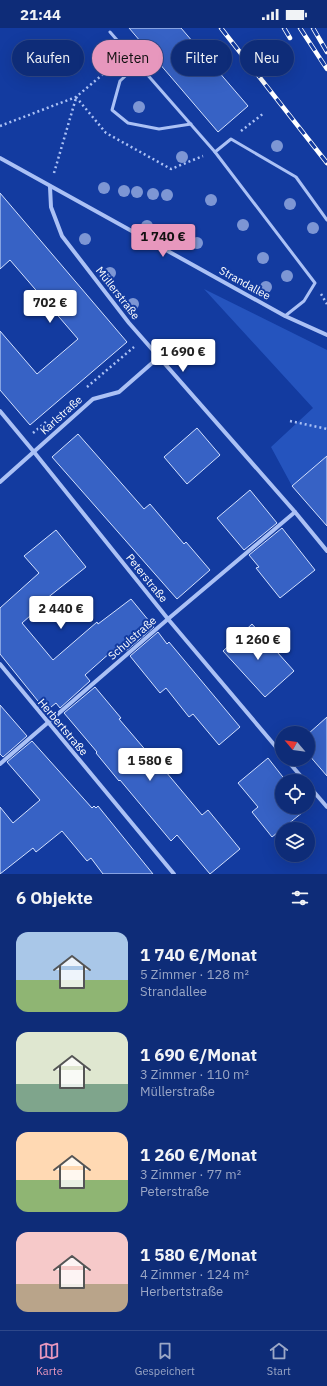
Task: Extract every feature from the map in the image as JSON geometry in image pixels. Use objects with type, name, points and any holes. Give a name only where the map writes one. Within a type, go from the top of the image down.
[{"type":"street","points":[[0,158],[50,187]]},
{"type":"street","name":"Strandallee","points":[[50,187],[285,316],[327,335]]},
{"type":"street","name":"Müllerstraße","points":[[50,187],[51,207],[62,236],[129,323],[327,551]]},
{"type":"street","name":"Karlstraße","points":[[0,482],[93,399],[119,392],[159,357]]},
{"type":"street","name":"Peterstraße","points":[[0,411],[168,619],[275,746]]},
{"type":"street","name":"Schulstraße","points":[[0,764],[294,512]]},
{"type":"street","name":"Herbertstraße","points":[[0,664],[174,874]]},
{"type":"street","points":[[292,766],[299,774]]},
{"type":"street","points":[[315,793],[327,807]]},
{"type":"lane","points":[[110,32],[117,40]]},
{"type":"lane","points":[[125,76],[120,81],[112,110],[128,123],[159,129],[191,124]]},
{"type":"lane","points":[[149,76],[215,152],[315,283],[304,301],[285,316]]},
{"type":"lane","points":[[215,152],[231,139],[296,177],[327,220]]},
{"type":"path","points":[[0,126],[76,97],[101,76]]},
{"type":"path","points":[[76,97],[106,133],[171,169],[215,152]]},
{"type":"path","points":[[50,187],[76,97]]},
{"type":"path","points":[[231,139],[264,113]]},
{"type":"path","points":[[290,421],[327,429]]},
{"type":"shaded area","points":[[204,289],[327,350],[327,456],[292,486],[271,447],[313,408]]},
{"type":"building","points":[[129,28],[181,28],[191,40],[171,40],[171,76],[222,76],[248,106],[218,132],[163,68],[163,40],[139,40]]},
{"type":"building","points":[[0,193],[127,342],[30,425],[0,390],[0,331],[37,374],[78,339],[10,260],[0,269]]},
{"type":"building","points":[[197,428],[220,455],[187,484],[164,457]]},
{"type":"building","points":[[78,434],[144,509],[150,504],[184,544],[186,542],[210,570],[177,599],[52,457]]},
{"type":"building","points":[[327,456],[327,526],[292,486]]},
{"type":"building","points":[[250,490],[277,523],[244,550],[217,518]]},
{"type":"building","points":[[282,528],[315,570],[280,598],[256,568],[259,567],[249,555]]},
{"type":"building","points":[[56,530],[86,567],[36,607],[38,609],[22,623],[53,660],[97,622],[98,624],[131,599],[154,627],[126,651],[120,644],[85,675],[90,681],[60,708],[56,703],[46,711],[0,654],[0,608],[39,573],[24,556]]},
{"type":"building","points":[[252,624],[294,671],[265,697],[223,651]]},
{"type":"building","points":[[158,632],[167,644],[169,642],[240,727],[219,745],[193,714],[189,717],[166,688],[160,693],[130,656]]},
{"type":"building","points":[[95,687],[121,718],[119,719],[202,815],[208,810],[240,849],[210,874],[177,835],[171,841],[120,780],[119,781],[64,713]]},
{"type":"building","points":[[0,705],[27,736],[3,757],[0,754]]},
{"type":"building","points":[[327,717],[327,776],[315,762],[315,728]]},
{"type":"building","points":[[32,741],[92,808],[94,806],[96,808],[98,806],[153,874],[103,874],[91,858],[87,861],[62,831],[36,852],[33,848],[0,874],[0,807],[13,823],[40,800],[7,762]]},
{"type":"building","points":[[268,758],[281,774],[275,774],[275,814],[301,814],[291,822],[275,822],[275,835],[272,837],[252,812],[258,807],[238,783]]},
{"type":"railway","points":[[221,28],[327,163]]},
{"type":"railway","points":[[284,28],[290,38]]},
{"type":"railway","points":[[300,28],[327,69]]},
{"type":"railway","points":[[313,28],[327,52]]}]
